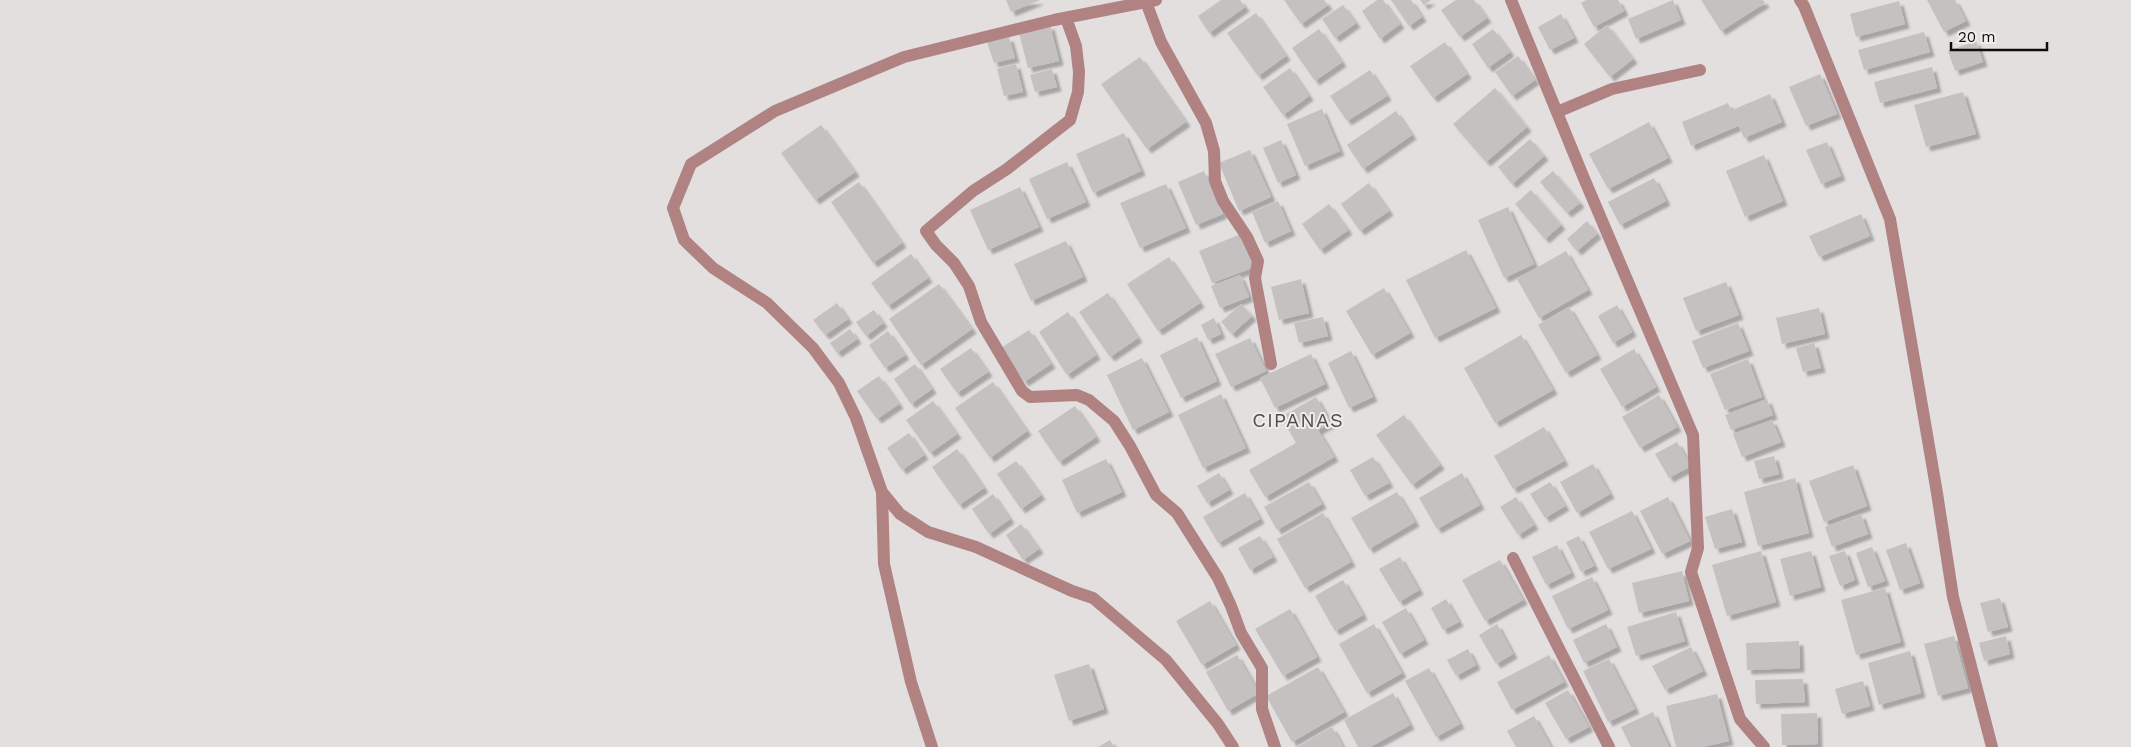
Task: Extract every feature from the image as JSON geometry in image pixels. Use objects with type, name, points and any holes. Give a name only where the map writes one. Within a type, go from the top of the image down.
[{"type":"street","points":[[1511,0],[1693,435],[1698,548],[1691,572],[1740,719],[1764,747]]},
{"type":"street","points":[[1800,0],[1890,219],[1936,484],[1953,597],[1992,747]]},
{"type":"street","points":[[932,747],[911,682],[884,564],[882,492],[856,418],[839,383],[813,348],[767,303],[713,268],[684,240],[674,208],[692,164],[775,111],[904,57],[1066,18],[1151,1],[1161,42],[1206,123],[1214,151],[1215,181],[1223,201],[1246,237],[1258,261],[1255,278],[1271,364]]},
{"type":"street","points":[[1066,18],[1076,46],[1078,72],[1078,92],[1070,120],[1008,168],[972,191],[926,231],[936,246],[954,263],[969,286],[981,322],[1022,391],[1030,397],[1077,395],[1089,400],[1114,421],[1130,446],[1156,496],[1177,513],[1218,578],[1241,633],[1262,668],[1262,709],[1275,747]]},
{"type":"street","points":[[1557,112],[1612,89],[1700,70]]},
{"type":"street","points":[[882,492],[900,514],[928,532],[976,547],[1072,591],[1093,598],[1166,660],[1218,724],[1233,747]]},
{"type":"street","points":[[1513,558],[1609,747]]},
{"type":"building","points":[[1006,0],[1040,0],[1011,12]]},
{"type":"building","points":[[1221,0],[1240,0],[1245,7],[1209,33],[1198,16]]},
{"type":"building","points":[[1284,0],[1324,0],[1328,5],[1301,24]]},
{"type":"building","points":[[1377,0],[1383,0],[1400,24],[1380,39],[1362,11]]},
{"type":"building","points":[[1391,0],[1411,0],[1422,17],[1409,26]]},
{"type":"building","points":[[1420,0],[1431,0],[1424,5]]},
{"type":"building","points":[[1456,0],[1474,0],[1487,18],[1460,37],[1441,10]]},
{"type":"building","points":[[1586,0],[1618,0],[1624,11],[1594,27],[1581,3]]},
{"type":"building","points":[[1673,0],[1681,20],[1636,39],[1628,19]]},
{"type":"building","points":[[1701,0],[1763,0],[1765,3],[1721,31]]},
{"type":"building","points":[[1927,0],[1955,0],[1966,21],[1944,32]]},
{"type":"building","points":[[1899,1],[1905,24],[1856,37],[1850,14]]},
{"type":"building","points":[[1343,5],[1356,23],[1335,38],[1322,19]]},
{"type":"building","points":[[1256,13],[1286,56],[1258,76],[1227,33]]},
{"type":"building","points":[[1561,14],[1574,38],[1550,50],[1538,27]]},
{"type":"building","points":[[1050,25],[1059,61],[1028,68],[1019,33]]},
{"type":"building","points":[[1607,25],[1633,59],[1610,77],[1584,44]]},
{"type":"building","points":[[1319,29],[1342,62],[1315,81],[1292,48]]},
{"type":"building","points":[[1493,29],[1510,52],[1488,68],[1472,44]]},
{"type":"building","points":[[1924,32],[1930,52],[1864,70],[1858,50]]},
{"type":"building","points":[[1009,37],[1015,58],[994,63],[987,42]]},
{"type":"building","points":[[1976,41],[1983,62],[1955,71],[1948,51]]},
{"type":"building","points":[[1445,42],[1467,74],[1433,98],[1410,66]]},
{"type":"building","points":[[1518,56],[1535,80],[1512,96],[1495,72]]},
{"type":"building","points":[[1140,57],[1186,122],[1147,149],[1101,84]]},
{"type":"building","points":[[1016,64],[1023,92],[1004,96],[997,69]]},
{"type":"building","points":[[1932,67],[1937,88],[1880,103],[1874,82]]},
{"type":"building","points":[[1290,68],[1309,96],[1283,115],[1263,87]]},
{"type":"building","points":[[1052,69],[1057,87],[1035,92],[1030,75]]},
{"type":"building","points":[[1370,70],[1387,96],[1347,121],[1330,96]]},
{"type":"building","points":[[1820,74],[1837,114],[1806,126],[1789,87]]},
{"type":"building","points":[[1495,88],[1527,127],[1486,162],[1453,124]]},
{"type":"building","points":[[1963,92],[1976,134],[1926,147],[1914,105]]},
{"type":"building","points":[[1770,94],[1782,122],[1744,138],[1732,110]]},
{"type":"building","points":[[1728,103],[1738,126],[1691,146],[1682,122]]},
{"type":"building","points":[[1322,109],[1340,151],[1305,166],[1287,124]]},
{"type":"building","points":[[1396,111],[1412,135],[1363,169],[1347,145]]},
{"type":"building","points":[[1649,122],[1668,158],[1608,189],[1589,154]]},
{"type":"building","points":[[821,125],[855,172],[815,200],[781,153]]},
{"type":"building","points":[[1124,133],[1141,171],[1093,193],[1076,154]]},
{"type":"building","points":[[1530,139],[1544,156],[1512,184],[1498,167]]},
{"type":"building","points":[[1281,140],[1296,175],[1278,183],[1263,148]]},
{"type":"building","points":[[1827,142],[1841,176],[1821,184],[1806,150]]},
{"type":"building","points":[[1250,150],[1271,197],[1239,211],[1219,163]]},
{"type":"building","points":[[1764,155],[1783,201],[1745,217],[1726,171]]},
{"type":"building","points":[[1067,162],[1086,202],[1047,219],[1029,179]]},
{"type":"building","points":[[1204,171],[1223,214],[1196,225],[1178,182]]},
{"type":"building","points":[[1553,171],[1580,203],[1567,213],[1540,182]]},
{"type":"building","points":[[1654,178],[1666,201],[1620,225],[1608,202]]},
{"type":"building","points":[[859,182],[902,243],[873,263],[831,202]]},
{"type":"building","points":[[1369,183],[1389,211],[1360,231],[1341,204]]},
{"type":"building","points":[[1166,184],[1186,228],[1140,248],[1120,203]]},
{"type":"building","points":[[1020,187],[1039,227],[988,250],[970,210]]},
{"type":"building","points":[[1531,190],[1561,225],[1545,239],[1515,204]]},
{"type":"building","points":[[1278,201],[1291,231],[1265,243],[1252,212]]},
{"type":"building","points":[[1329,204],[1348,230],[1320,250],[1302,224]]},
{"type":"building","points":[[1508,207],[1534,264],[1504,278],[1478,220]]},
{"type":"building","points":[[1861,214],[1870,236],[1819,257],[1809,236]]},
{"type":"building","points":[[1587,221],[1597,234],[1577,251],[1567,239]]},
{"type":"building","points":[[1241,234],[1255,267],[1212,283],[1199,251]]},
{"type":"building","points":[[1066,241],[1083,277],[1031,301],[1014,264]]},
{"type":"building","points":[[1466,250],[1496,308],[1435,338],[1406,280]]},
{"type":"building","points":[[1566,251],[1588,290],[1539,318],[1517,279]]},
{"type":"building","points":[[911,254],[928,278],[888,306],[871,283]]},
{"type":"building","points":[[1169,257],[1200,303],[1158,331],[1127,284]]},
{"type":"building","points":[[1240,275],[1249,297],[1220,308],[1211,286]]},
{"type":"building","points":[[1301,279],[1309,313],[1279,320],[1271,287]]},
{"type":"building","points":[[1726,282],[1739,315],[1696,331],[1683,298]]},
{"type":"building","points":[[939,284],[972,329],[921,365],[889,319]]},
{"type":"building","points":[[1384,288],[1410,333],[1372,355],[1346,311]]},
{"type":"building","points":[[1108,293],[1138,338],[1110,357],[1079,312]]},
{"type":"building","points":[[837,303],[848,319],[825,335],[813,320]]},
{"type":"building","points":[[1241,304],[1252,316],[1232,334],[1221,322]]},
{"type":"building","points":[[1617,305],[1632,332],[1613,343],[1598,316]]},
{"type":"building","points":[[1569,307],[1597,355],[1566,373],[1538,325]]},
{"type":"building","points":[[1819,308],[1825,334],[1782,344],[1776,318]]},
{"type":"building","points":[[874,310],[883,323],[866,336],[856,322]]},
{"type":"building","points":[[1068,312],[1096,355],[1067,375],[1039,332]]},
{"type":"building","points":[[1323,317],[1328,336],[1299,343],[1294,323]]},
{"type":"building","points":[[1214,318],[1221,334],[1208,340],[1201,325]]},
{"type":"building","points":[[1738,323],[1749,351],[1703,368],[1692,341]]},
{"type":"building","points":[[850,329],[857,339],[837,353],[830,343]]},
{"type":"building","points":[[1029,330],[1051,364],[1024,382],[1001,348]]},
{"type":"building","points":[[888,331],[905,355],[885,368],[869,345]]},
{"type":"building","points":[[1521,335],[1553,390],[1495,423],[1464,368]]},
{"type":"building","points":[[1197,337],[1217,381],[1181,398],[1160,355]]},
{"type":"building","points":[[1250,338],[1266,371],[1231,387],[1215,354]]},
{"type":"building","points":[[1814,343],[1821,368],[1803,372],[1796,348]]},
{"type":"building","points":[[971,348],[988,372],[957,393],[940,369]]},
{"type":"building","points":[[1634,349],[1656,387],[1622,407],[1600,369]]},
{"type":"building","points":[[1351,351],[1373,397],[1349,408],[1328,363]]},
{"type":"building","points":[[1311,354],[1325,384],[1275,408],[1260,378]]},
{"type":"building","points":[[1142,358],[1169,412],[1133,430],[1107,375]]},
{"type":"building","points":[[1748,359],[1762,397],[1725,410],[1710,374]]},
{"type":"building","points":[[915,364],[932,389],[911,404],[894,379]]},
{"type":"building","points":[[879,376],[899,404],[877,419],[857,391]]},
{"type":"building","points":[[993,382],[1027,431],[990,458],[955,408]]},
{"type":"building","points":[[1221,394],[1246,448],[1203,468],[1178,415]]},
{"type":"building","points":[[1659,395],[1677,427],[1640,448],[1622,417]]},
{"type":"building","points":[[1316,397],[1331,423],[1318,430],[1334,457],[1265,497],[1249,470],[1296,443],[1281,417]]},
{"type":"building","points":[[1767,399],[1773,415],[1731,430],[1725,415]]},
{"type":"building","points":[[933,401],[957,434],[930,453],[906,420]]},
{"type":"building","points":[[1075,406],[1096,437],[1059,462],[1038,431]]},
{"type":"building","points":[[1404,415],[1440,465],[1412,485],[1376,435]]},
{"type":"building","points":[[1772,420],[1781,442],[1742,457],[1733,434]]},
{"type":"building","points":[[1544,427],[1564,461],[1513,489],[1494,456]]},
{"type":"building","points":[[909,433],[924,455],[902,470],[887,448]]},
{"type":"building","points":[[1677,442],[1691,466],[1669,478],[1655,454]]},
{"type":"building","points":[[957,449],[984,488],[959,505],[932,467]]},
{"type":"building","points":[[1774,456],[1779,474],[1759,479],[1754,461]]},
{"type":"building","points":[[1373,457],[1389,483],[1365,496],[1350,470]]},
{"type":"building","points":[[1106,459],[1122,492],[1077,513],[1062,480]]},
{"type":"building","points":[[1016,461],[1041,495],[1021,509],[997,474]]},
{"type":"building","points":[[1593,464],[1610,494],[1577,513],[1560,482]]},
{"type":"building","points":[[1853,465],[1867,506],[1824,522],[1809,481]]},
{"type":"building","points":[[1219,473],[1229,490],[1207,503],[1197,486]]},
{"type":"building","points":[[1462,473],[1480,505],[1437,529],[1419,498]]},
{"type":"building","points":[[1795,478],[1809,533],[1758,546],[1744,492]]},
{"type":"building","points":[[1309,482],[1322,504],[1277,530],[1264,507]]},
{"type":"building","points":[[1550,482],[1565,506],[1545,518],[1530,494]]},
{"type":"building","points":[[1397,492],[1415,522],[1369,549],[1351,518]]},
{"type":"building","points":[[1245,493],[1260,519],[1218,543],[1203,517]]},
{"type":"building","points":[[993,494],[1010,519],[989,534],[972,509]]},
{"type":"building","points":[[1516,497],[1534,525],[1518,535],[1500,507]]},
{"type":"building","points":[[1668,497],[1690,541],[1662,554],[1640,511]]},
{"type":"building","points":[[1732,509],[1742,542],[1715,549],[1705,517]]},
{"type":"building","points":[[1632,511],[1651,549],[1608,569],[1589,532]]},
{"type":"building","points":[[1323,513],[1351,562],[1305,588],[1277,539]]},
{"type":"building","points":[[1861,514],[1868,534],[1832,547],[1825,527]]},
{"type":"building","points":[[1021,524],[1039,549],[1023,560],[1006,535]]},
{"type":"building","points":[[1260,536],[1273,557],[1250,570],[1238,548]]},
{"type":"building","points":[[1579,536],[1594,566],[1581,572],[1566,542]]},
{"type":"building","points":[[1906,543],[1920,583],[1900,590],[1886,550]]},
{"type":"building","points":[[1557,545],[1571,573],[1546,585],[1532,557]]},
{"type":"building","points":[[1872,547],[1885,581],[1868,587],[1856,553]]},
{"type":"building","points":[[1761,551],[1776,602],[1727,616],[1712,565]]},
{"type":"building","points":[[1811,551],[1821,587],[1790,596],[1780,559]]},
{"type":"building","points":[[1845,551],[1855,580],[1840,586],[1829,556]]},
{"type":"building","points":[[1400,557],[1419,590],[1399,602],[1379,569]]},
{"type":"building","points":[[1500,560],[1523,600],[1485,621],[1462,580]]},
{"type":"building","points":[[1682,571],[1689,601],[1639,613],[1632,583]]},
{"type":"building","points":[[1592,577],[1608,610],[1568,629],[1552,596]]},
{"type":"building","points":[[1343,580],[1363,615],[1335,631],[1315,596]]},
{"type":"building","points":[[1885,588],[1901,642],[1856,655],[1841,600]]},
{"type":"building","points":[[2000,598],[2008,627],[1988,632],[1980,603]]},
{"type":"building","points":[[1446,599],[1459,622],[1443,630],[1431,608]]},
{"type":"building","points":[[1210,601],[1236,645],[1202,665],[1176,621]]},
{"type":"building","points":[[1406,608],[1424,640],[1400,654],[1382,622]]},
{"type":"building","points":[[1290,609],[1317,657],[1283,676],[1255,629]]},
{"type":"building","points":[[1676,612],[1685,641],[1636,656],[1627,627]]},
{"type":"building","points":[[1374,624],[1402,673],[1367,693],[1339,644]]},
{"type":"building","points":[[1497,624],[1513,654],[1496,664],[1479,635]]},
{"type":"building","points":[[1606,624],[1617,647],[1584,663],[1573,640]]},
{"type":"building","points":[[1954,636],[1968,688],[1938,696],[1924,644]]},
{"type":"building","points":[[2006,636],[2010,654],[1984,661],[1979,643]]},
{"type":"building","points":[[1799,641],[1800,668],[1747,670],[1746,643]]},
{"type":"building","points":[[1691,647],[1703,671],[1665,690],[1652,666]]},
{"type":"building","points":[[1468,649],[1476,665],[1456,676],[1447,660]]},
{"type":"building","points":[[1910,651],[1921,693],[1879,705],[1868,663]]},
{"type":"building","points":[[1237,655],[1259,693],[1228,711],[1206,672]]},
{"type":"building","points":[[1549,655],[1564,682],[1512,710],[1497,682]]},
{"type":"building","points":[[1609,659],[1635,709],[1608,722],[1583,671]]},
{"type":"building","points":[[1089,664],[1104,709],[1069,721],[1054,675]]},
{"type":"building","points":[[1318,667],[1344,712],[1292,742],[1266,696]]},
{"type":"building","points":[[1429,668],[1460,724],[1436,737],[1405,681]]},
{"type":"building","points":[[1803,679],[1805,702],[1756,704],[1755,680]]},
{"type":"building","points":[[1863,681],[1870,706],[1842,714],[1835,689]]},
{"type":"building","points":[[1568,690],[1589,727],[1566,739],[1545,703]]},
{"type":"building","points":[[1393,693],[1410,725],[1370,747],[1358,747],[1344,720]]},
{"type":"building","points":[[1717,694],[1729,741],[1702,747],[1676,747],[1666,706]]},
{"type":"building","points":[[1653,712],[1669,747],[1631,747],[1621,727]]},
{"type":"building","points":[[1817,713],[1818,744],[1782,745],[1781,714]]},
{"type":"building","points":[[1534,716],[1551,747],[1516,747],[1507,731]]},
{"type":"building","points":[[1332,727],[1343,747],[1297,747]]},
{"type":"building","points":[[1110,740],[1114,747],[1098,747]]},
{"type":"district","name":"CIPANAS","points":[[1298,420]]}]
